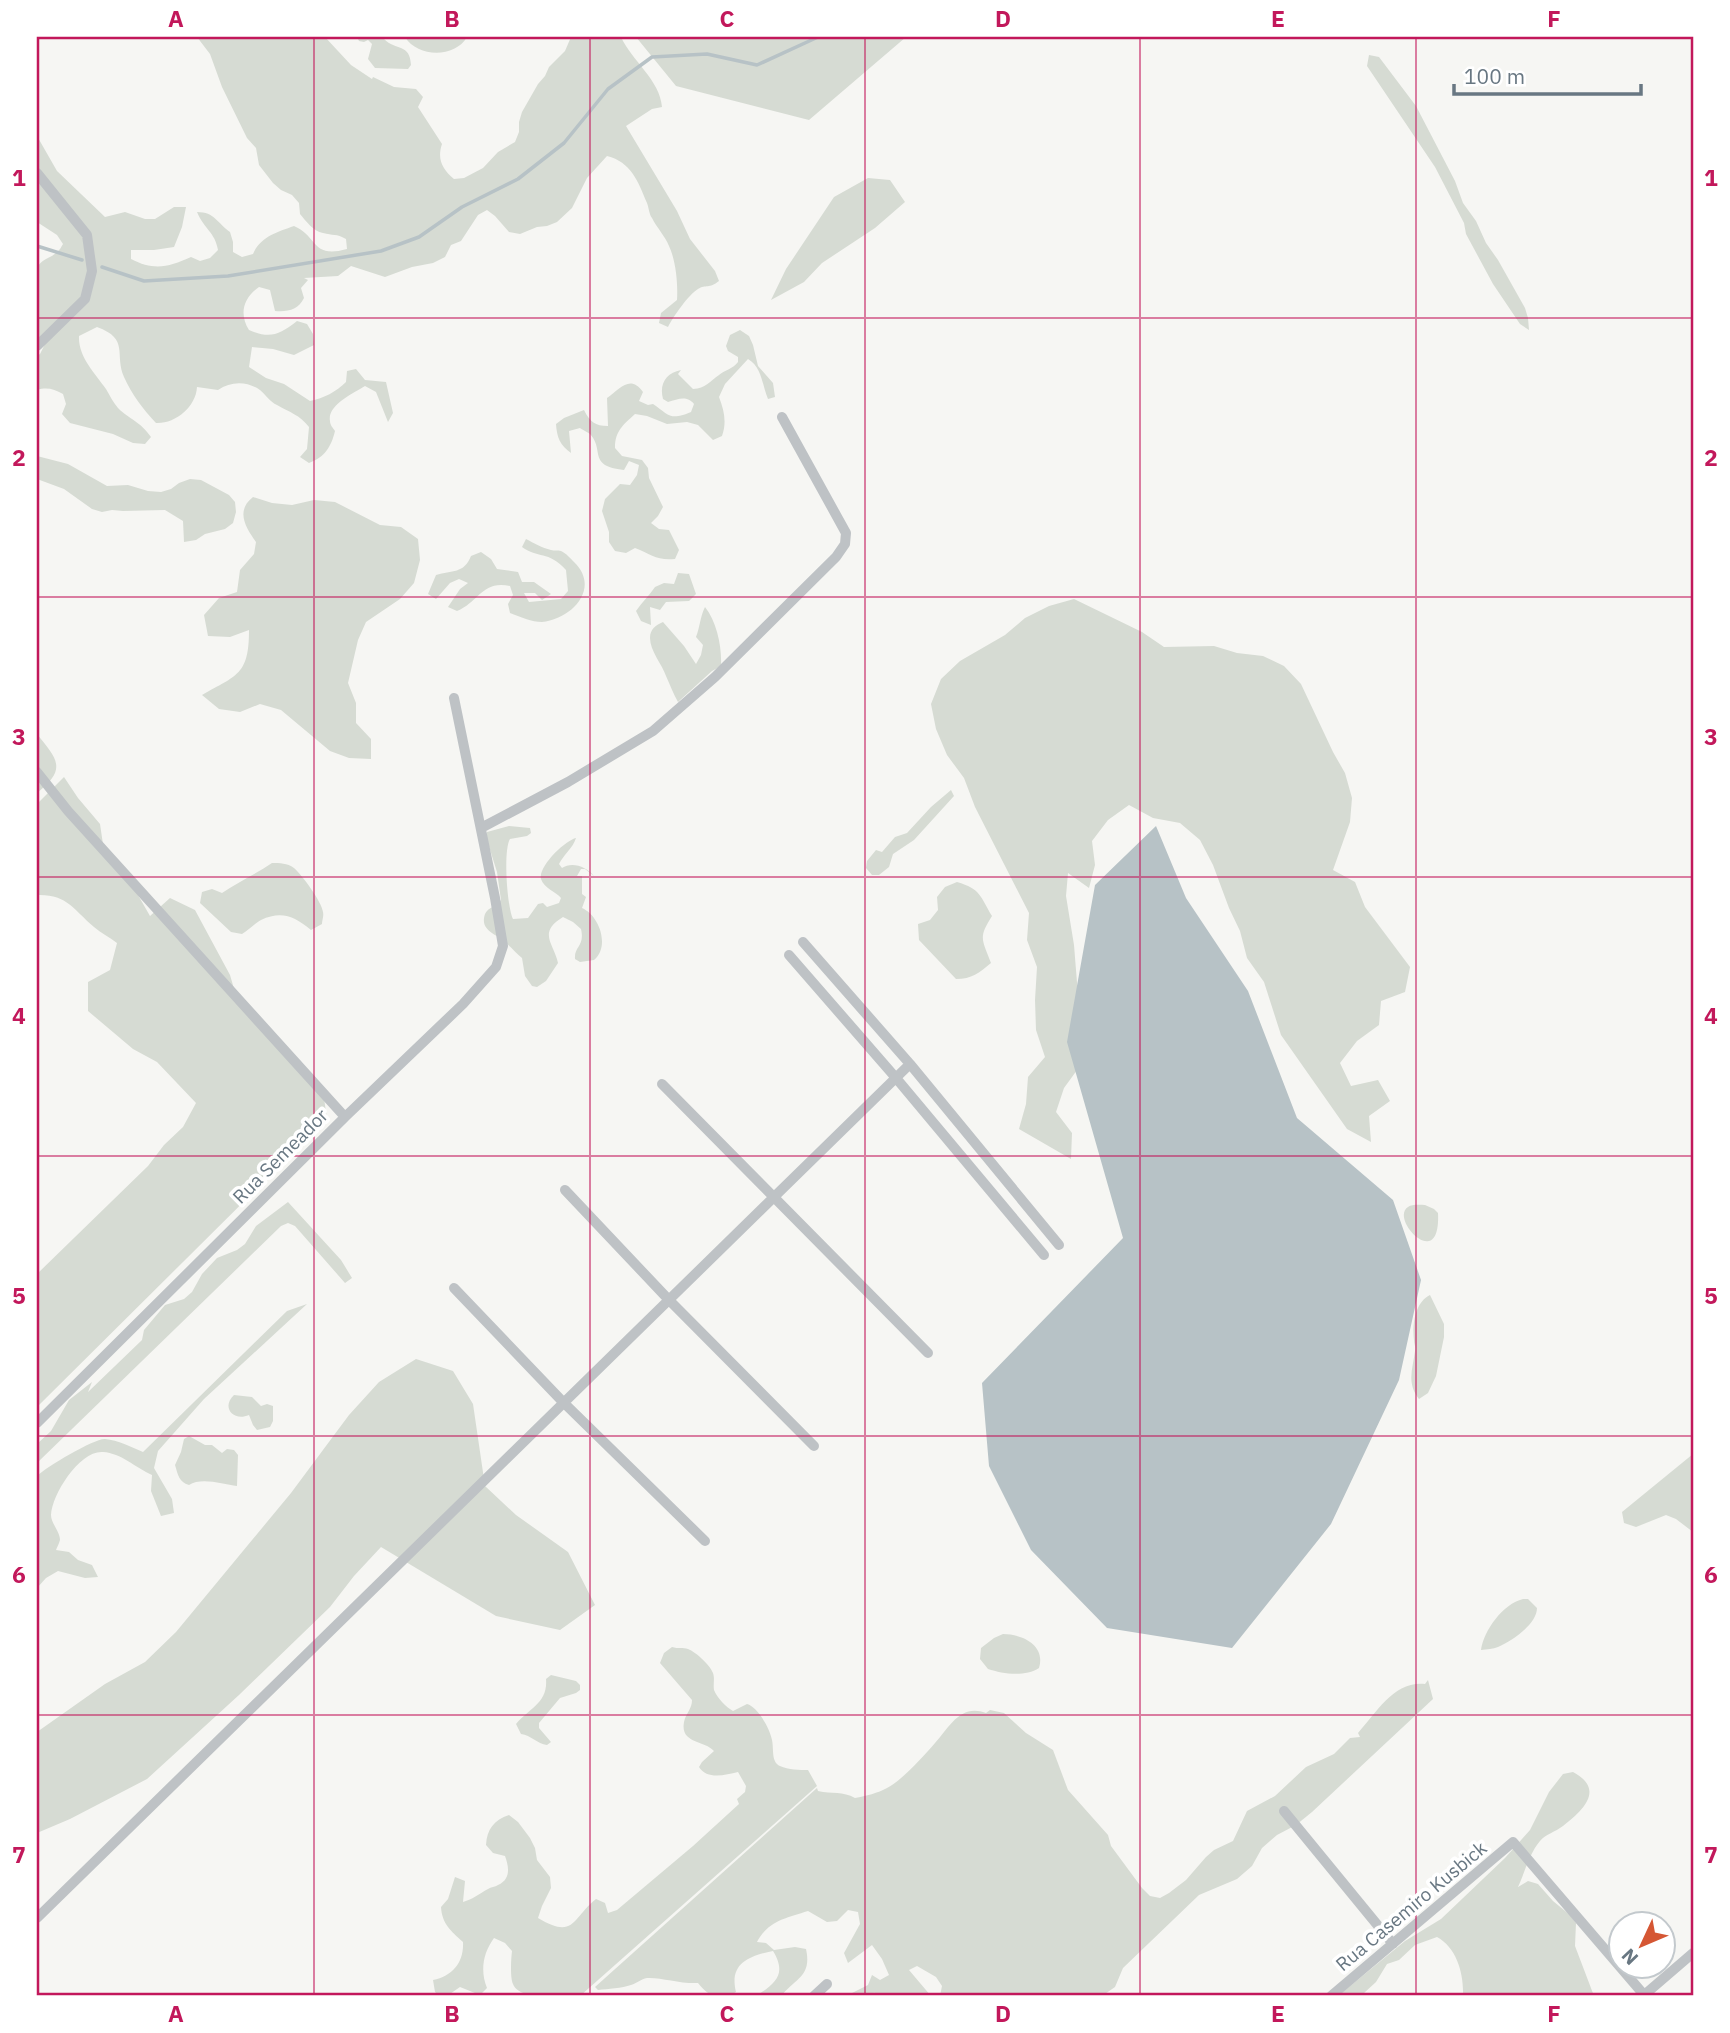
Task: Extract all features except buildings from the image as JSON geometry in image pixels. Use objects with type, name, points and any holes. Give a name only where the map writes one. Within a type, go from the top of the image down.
[{"type":"street","points":[[37,173],[88,235],[92,271],[85,299],[37,346]]},
{"type":"street","points":[[481,828],[568,782],[653,731],[715,677],[836,557],[845,544],[846,533],[782,417]]},
{"type":"street","points":[[345,1116],[463,1004],[496,967],[503,946],[454,698]]},
{"type":"street","name":"Rua Semeador","points":[[37,772],[68,811],[345,1116],[37,1423]]},
{"type":"street","points":[[803,942],[910,1064],[1059,1245]]},
{"type":"street","points":[[789,955],[1044,1255]]},
{"type":"street","points":[[37,1918],[910,1064]]},
{"type":"street","points":[[662,1084],[928,1353]]},
{"type":"street","points":[[565,1190],[669,1300],[814,1446]]},
{"type":"street","points":[[454,1288],[563,1402],[705,1541]]},
{"type":"street","points":[[1284,1811],[1393,1944]]},
{"type":"street","name":"Rua Casemiro Kusbick","points":[[1331,1996],[1513,1842],[1644,1996]]},
{"type":"street","points":[[1644,1996],[1693,1953]]},
{"type":"street","points":[[814,1996],[827,1984]]},
{"type":"shaded area","points":[[197,37],[325,37],[351,65],[372,79],[373,77],[394,87],[416,89],[423,97],[418,107],[442,144],[442,163],[454,179],[464,178],[483,168],[498,152],[515,142],[522,112],[549,67],[565,51],[571,37],[621,37],[651,79],[662,107],[652,109],[626,126],[677,211],[690,239],[715,271],[719,281],[694,292],[668,327],[659,323],[661,313],[677,300],[676,273],[671,252],[651,216],[633,174],[622,163],[607,156],[587,178],[572,208],[557,222],[547,226],[520,234],[509,232],[487,210],[478,215],[461,241],[451,245],[445,257],[433,263],[385,277],[351,266],[338,276],[304,278],[308,280],[301,288],[304,298],[296,308],[288,310],[275,311],[270,290],[259,287],[249,296],[244,307],[244,318],[249,330],[269,335],[285,330],[297,321],[307,324],[313,334],[314,345],[294,355],[252,347],[249,367],[266,378],[284,384],[310,401],[330,394],[342,386],[346,382],[347,371],[356,369],[365,380],[386,382],[393,413],[388,422],[376,392],[365,386],[342,400],[333,410],[330,421],[335,431],[333,437],[326,451],[315,461],[309,463],[300,457],[307,449],[309,427],[306,423],[250,385],[234,384],[218,390],[197,387],[193,401],[183,413],[170,421],[156,423],[138,402],[124,377],[119,348],[114,337],[97,327],[79,336],[84,358],[118,408],[143,427],[151,437],[145,444],[133,443],[113,434],[70,423],[62,414],[66,404],[63,394],[50,389],[37,390],[37,356],[45,344],[37,341],[37,268],[63,244],[57,235],[37,222],[37,136],[57,171],[105,217],[125,212],[145,219],[155,219],[174,207],[186,207],[174,247],[131,250],[131,259],[139,263],[161,266],[191,257],[200,261],[210,258],[218,250],[217,244],[197,212],[212,216],[230,232],[233,252],[242,257],[253,254],[260,243],[270,236],[294,226],[302,230],[321,249],[347,249],[346,239],[319,232],[310,225],[300,214],[299,203],[273,183],[259,165],[256,148],[247,138],[222,87],[210,54]]},
{"type":"shaded area","points":[[357,37],[384,37],[389,43],[408,53],[411,65],[408,69],[375,68],[368,59],[372,44],[368,40],[359,41]]},
{"type":"shaded area","points":[[405,37],[467,37],[454,49],[436,53],[418,49]]},
{"type":"shaded area","points":[[636,37],[906,37],[809,120],[676,86]]},
{"type":"shaded area","points":[[1369,55],[1379,57],[1416,106],[1455,181],[1463,203],[1525,308],[1529,330],[1520,324],[1493,284],[1435,167],[1367,66]]},
{"type":"shaded area","points":[[868,178],[890,180],[905,202],[875,228],[822,263],[804,282],[771,300],[786,269],[834,197]]},
{"type":"shaded area","points":[[740,330],[749,336],[758,366],[773,383],[775,397],[768,399],[759,371],[748,359],[725,384],[719,397],[724,416],[722,436],[713,440],[698,425],[687,422],[667,424],[635,414],[620,429],[615,448],[622,456],[642,460],[648,468],[649,478],[663,507],[651,523],[659,529],[669,530],[679,550],[675,559],[659,558],[635,548],[626,553],[615,551],[609,542],[609,532],[602,511],[605,499],[620,484],[630,485],[637,475],[639,465],[629,461],[624,470],[605,465],[590,434],[580,428],[569,431],[571,453],[560,441],[556,424],[584,410],[593,422],[608,426],[607,398],[629,384],[634,384],[643,392],[639,401],[653,404],[670,416],[691,412],[694,404],[688,399],[668,402],[663,399],[665,380],[681,370],[678,374],[693,389],[707,384],[734,366],[738,357],[728,351],[726,346],[730,335]]},
{"type":"shaded area","points":[[37,456],[68,464],[107,486],[128,485],[161,492],[190,479],[201,480],[229,495],[235,502],[233,523],[225,529],[184,542],[183,521],[165,510],[102,512],[92,509],[64,489],[37,479]]},
{"type":"shaded area","points":[[253,497],[292,505],[314,500],[335,502],[380,525],[401,527],[418,539],[420,560],[414,583],[400,599],[366,622],[358,640],[348,683],[356,703],[356,723],[371,739],[371,759],[349,758],[330,751],[281,710],[260,704],[240,712],[219,709],[202,695],[239,672],[247,656],[249,630],[230,637],[208,636],[204,615],[219,598],[237,592],[240,570],[254,554],[256,542],[243,514],[244,508]]},
{"type":"shaded area","points":[[526,539],[544,548],[563,552],[582,572],[584,592],[572,609],[563,615],[542,622],[510,613],[508,604],[513,595],[510,586],[493,586],[457,611],[448,607],[460,589],[468,583],[459,579],[450,583],[436,599],[428,594],[436,575],[461,569],[471,556],[481,552],[491,559],[497,569],[518,572],[522,582],[534,582],[551,594],[542,600],[535,593],[524,593],[529,602],[561,599],[568,591],[566,570],[554,560],[522,547]]},
{"type":"shaded area","points":[[678,573],[689,574],[696,594],[689,601],[666,602],[660,610],[650,607],[651,625],[641,621],[636,611],[638,608],[655,587],[664,583],[674,584]]},
{"type":"shaded area","points":[[1074,599],[1142,632],[1164,647],[1214,646],[1237,653],[1263,656],[1284,666],[1301,684],[1345,773],[1352,798],[1350,822],[1333,870],[1355,882],[1365,907],[1410,967],[1405,992],[1381,1001],[1379,1025],[1357,1041],[1340,1063],[1351,1086],[1378,1080],[1390,1101],[1369,1116],[1371,1142],[1347,1129],[1281,1035],[1264,982],[1247,958],[1240,931],[1200,840],[1180,823],[1153,818],[1129,805],[1108,820],[1092,841],[1095,865],[1089,888],[1068,873],[1066,896],[1074,945],[1080,1066],[1064,1088],[1056,1112],[1072,1133],[1071,1159],[1019,1129],[1026,1104],[1028,1077],[1045,1057],[1036,1030],[1037,967],[1027,940],[1029,913],[975,807],[964,778],[947,755],[936,729],[931,704],[941,679],[960,661],[1005,635],[1025,618],[1049,606]]},
{"type":"shaded area","points":[[705,607],[718,635],[721,666],[678,702],[652,648],[650,635],[658,624],[663,622],[696,664],[703,645],[696,637]]},
{"type":"shaded area","points":[[37,734],[54,758],[56,771],[37,793]]},
{"type":"shaded area","points":[[64,777],[100,824],[104,851],[138,895],[150,916],[170,898],[195,910],[230,975],[237,999],[324,1098],[327,1119],[37,1407],[37,1274],[148,1166],[164,1145],[183,1127],[196,1103],[157,1062],[133,1049],[88,1011],[88,982],[110,970],[117,943],[63,900],[37,895],[37,804]]},
{"type":"shaded area","points":[[951,790],[954,796],[914,840],[893,854],[889,867],[879,875],[872,875],[866,868],[867,861],[876,850],[882,852],[895,837],[907,833]]},
{"type":"shaded area","points":[[509,826],[530,828],[531,833],[510,839],[508,845],[507,879],[513,919],[528,918],[538,904],[543,903],[547,907],[559,903],[561,898],[545,885],[541,874],[554,854],[576,838],[559,864],[562,868],[570,865],[585,869],[581,869],[577,876],[582,876],[582,894],[586,897],[582,908],[594,918],[602,940],[599,954],[594,960],[580,962],[575,959],[582,939],[581,929],[563,917],[549,933],[558,963],[546,981],[537,987],[532,986],[525,976],[522,958],[485,925],[486,912],[501,900],[497,872],[486,837],[487,832]]},
{"type":"shaded area","points":[[1156,826],[1186,898],[1248,991],[1297,1118],[1393,1200],[1421,1280],[1399,1380],[1331,1524],[1232,1648],[1107,1628],[1031,1550],[989,1466],[982,1383],[1123,1238],[1067,1042],[1095,885]]},
{"type":"shaded area","points":[[272,863],[289,865],[302,876],[322,908],[322,924],[311,930],[294,918],[282,915],[261,920],[242,934],[231,932],[200,903],[202,892],[212,889],[222,893]]},
{"type":"shaded area","points":[[957,882],[975,891],[992,916],[983,934],[991,963],[975,975],[956,979],[919,940],[918,924],[930,920],[938,910],[937,897],[945,887]]},
{"type":"shaded area","points":[[288,1202],[341,1260],[352,1278],[345,1283],[295,1226],[288,1223],[281,1226],[37,1463],[37,1444],[51,1431],[69,1400],[92,1382],[88,1392],[142,1340],[144,1330],[165,1305],[184,1299],[217,1258],[245,1244],[256,1226]]},
{"type":"shaded area","points":[[1425,1205],[1438,1213],[1437,1231],[1432,1239],[1425,1241],[1410,1230],[1404,1213],[1410,1206]]},
{"type":"shaded area","points":[[1430,1295],[1444,1324],[1444,1337],[1436,1376],[1428,1393],[1419,1399],[1411,1381],[1415,1350],[1414,1321],[1421,1303]]},
{"type":"shaded area","points":[[307,1304],[204,1399],[158,1451],[154,1468],[172,1499],[174,1513],[161,1516],[151,1491],[152,1475],[122,1458],[110,1453],[94,1453],[77,1466],[62,1485],[53,1506],[51,1518],[60,1540],[56,1550],[69,1552],[78,1560],[92,1565],[98,1577],[85,1578],[58,1571],[46,1578],[37,1588],[37,1476],[71,1454],[100,1440],[115,1441],[143,1452],[287,1311]]},
{"type":"shaded area","points":[[416,1359],[453,1371],[473,1404],[485,1486],[516,1515],[568,1552],[595,1605],[560,1630],[496,1616],[381,1547],[330,1607],[147,1779],[37,1833],[37,1732],[105,1684],[145,1662],[176,1632],[291,1493],[349,1415],[379,1382]]},
{"type":"shaded area","points":[[234,1395],[252,1397],[261,1406],[273,1406],[273,1421],[270,1427],[257,1430],[249,1415],[234,1415],[229,1404]]},
{"type":"shaded area","points":[[189,1436],[205,1445],[212,1445],[222,1453],[227,1449],[234,1450],[238,1455],[237,1486],[206,1481],[189,1485],[181,1480],[175,1465],[184,1439]]},
{"type":"shaded area","points":[[1693,1454],[1693,1532],[1666,1515],[1636,1527],[1624,1523],[1622,1512]]},
{"type":"shaded area","points":[[1528,1599],[1537,1608],[1533,1620],[1504,1644],[1481,1650],[1486,1634],[1496,1619],[1508,1606]]},
{"type":"shaded area","points":[[1003,1634],[1018,1636],[1031,1642],[1039,1653],[1039,1668],[1014,1674],[988,1669],[980,1659],[981,1648]]},
{"type":"shaded area","points":[[672,1647],[688,1649],[706,1663],[713,1673],[715,1693],[730,1709],[733,1711],[747,1704],[755,1709],[769,1730],[777,1764],[790,1769],[808,1770],[817,1786],[580,1996],[543,1997],[517,1990],[511,1977],[512,1951],[505,1943],[494,1938],[484,1962],[487,1988],[480,1995],[460,1987],[447,1996],[440,1996],[435,1992],[433,1980],[456,1967],[463,1949],[463,1942],[445,1923],[441,1907],[448,1899],[455,1877],[465,1881],[463,1902],[497,1886],[507,1876],[505,1856],[493,1853],[486,1845],[492,1826],[499,1820],[509,1815],[518,1822],[535,1848],[537,1860],[550,1877],[551,1888],[538,1918],[559,1927],[566,1927],[596,1899],[605,1903],[608,1913],[617,1910],[739,1804],[737,1799],[745,1792],[746,1786],[738,1772],[711,1775],[699,1767],[714,1751],[686,1734],[684,1722],[692,1700],[660,1663],[664,1653]]},
{"type":"shaded area","points":[[551,1675],[576,1681],[580,1690],[560,1698],[539,1723],[539,1728],[551,1742],[547,1745],[521,1734],[516,1724],[541,1700],[546,1679]]},
{"type":"shaded area","points":[[1428,1680],[1433,1699],[1312,1812],[1262,1848],[1252,1866],[1237,1879],[1199,1895],[1123,1968],[1115,1987],[1102,1996],[940,1996],[942,1986],[936,1977],[917,1966],[909,1970],[931,1996],[871,1996],[875,1992],[869,1996],[846,1996],[868,1985],[872,1975],[880,1980],[889,1975],[872,1945],[848,1963],[844,1953],[860,1924],[858,1912],[848,1910],[837,1921],[827,1922],[808,1911],[778,1921],[761,1935],[757,1942],[766,1943],[774,1950],[795,1947],[806,1949],[805,1971],[781,1996],[756,1996],[774,1982],[779,1972],[773,1951],[742,1963],[735,1974],[736,1992],[725,1997],[710,1994],[698,1983],[652,1978],[619,1988],[598,1990],[595,1987],[817,1788],[818,1791],[842,1793],[855,1798],[883,1790],[912,1768],[956,1718],[969,1711],[986,1713],[990,1710],[1004,1713],[1026,1733],[1053,1750],[1068,1790],[1108,1835],[1111,1846],[1142,1888],[1150,1896],[1160,1898],[1186,1880],[1214,1850],[1233,1841],[1247,1811],[1275,1796],[1306,1767],[1334,1754],[1350,1738],[1360,1737],[1358,1733],[1379,1707],[1395,1693],[1414,1684],[1425,1684]]},
{"type":"shaded area","points":[[1573,1772],[1588,1785],[1588,1799],[1571,1820],[1536,1846],[1518,1887],[1528,1881],[1538,1884],[1576,1923],[1575,1946],[1594,1996],[1463,1996],[1458,1962],[1450,1948],[1437,1937],[1415,1945],[1399,1960],[1387,1964],[1376,1982],[1364,1993],[1338,1996],[1405,1941],[1441,1919],[1505,1858],[1530,1830],[1549,1792],[1563,1774]]},
{"type":"waterway","points":[[102,267],[144,281],[228,276],[381,251],[419,237],[462,207],[518,179],[564,143],[608,89],[652,57],[707,54],[757,65],[818,37]]},
{"type":"waterway","points":[[37,246],[82,260]]}]
